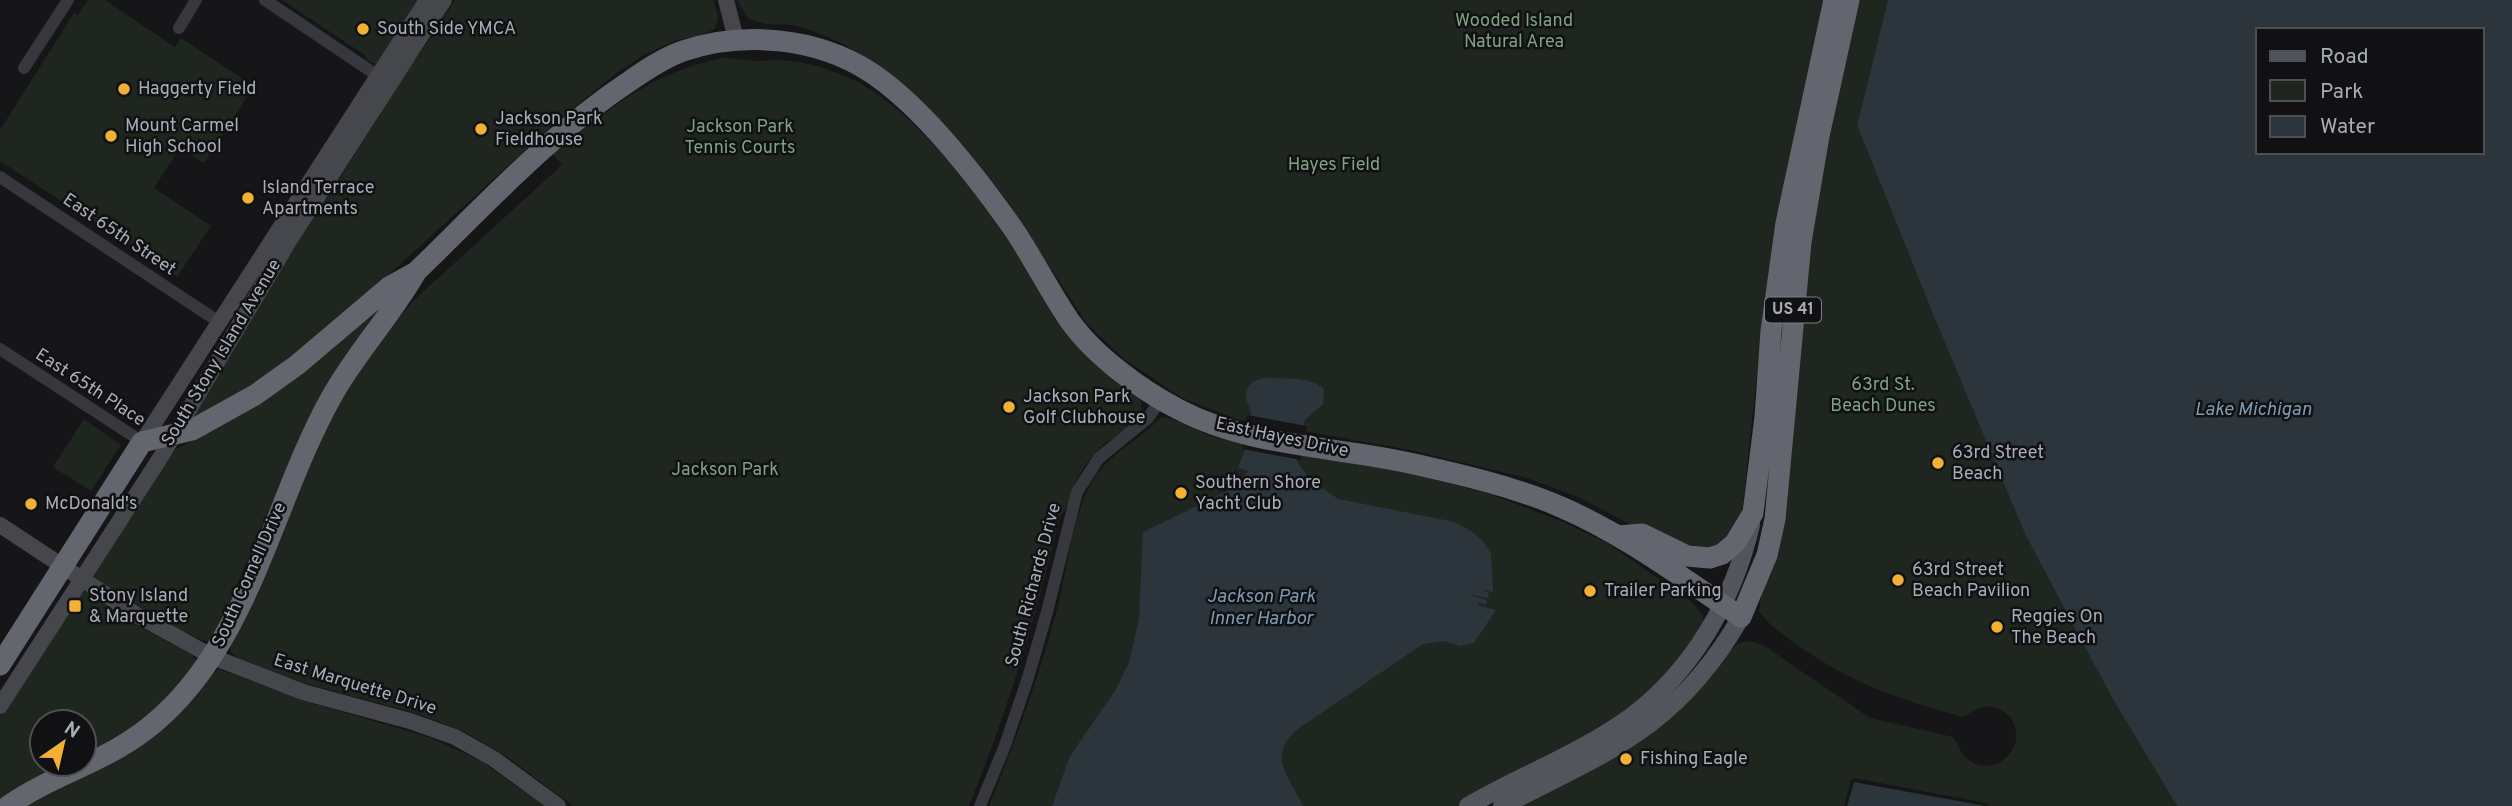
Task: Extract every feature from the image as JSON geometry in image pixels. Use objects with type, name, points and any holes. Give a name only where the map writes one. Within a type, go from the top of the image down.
[{"type":"highway","name":"US 41","points":[[1753,513],[1765,417],[1771,331],[1786,223],[1834,0]]},
{"type":"highway","name":"US 41","points":[[1732,611],[1767,555],[1775,519],[1801,242],[1819,136],[1849,0]]},
{"type":"highway","name":"South Cornell Drive","points":[[142,442],[192,430],[255,395],[297,365],[389,287],[416,272],[553,141],[605,97],[682,51],[736,39]]},
{"type":"highway","name":"East Hayes Drive","points":[[736,39],[782,41],[822,51],[851,61],[873,74],[932,128],[975,177],[1024,244],[1076,329],[1100,353],[1160,399],[1194,418],[1235,432],[1411,463],[1513,489],[1559,506],[1618,536],[1732,611]]},
{"type":"highway","name":"South Cornell Drive","points":[[8,806],[27,793],[109,755],[133,740],[183,696],[213,657],[229,629],[308,442],[332,396],[364,346],[401,299],[416,272]]},
{"type":"highway","name":"South Stony Island Avenue","points":[[0,665],[72,573],[142,442]]},
{"type":"highway","points":[[1618,536],[1642,534],[1687,556],[1710,558],[1722,554],[1735,544],[1753,513]]},
{"type":"main road","name":"South Stony Island Avenue","points":[[0,706],[72,573],[162,455],[384,80],[427,0]]},
{"type":"main road","name":"South Stony Island Avenue","points":[[142,442],[219,323],[384,80],[444,0]]},
{"type":"main road","points":[[726,0],[736,39]]},
{"type":"main road","name":"US 41","points":[[1502,806],[1619,747],[1653,723],[1702,677],[1725,644],[1753,513]]},
{"type":"main road","name":"East Marquette Drive","points":[[0,525],[135,614],[213,657],[303,692],[410,721],[455,737],[494,759],[558,806]]},
{"type":"main road","name":"US 41","points":[[1468,806],[1630,717],[1656,696],[1732,611]]},
{"type":"street","points":[[24,68],[68,0]]},
{"type":"street","points":[[179,28],[196,0]]},
{"type":"street","points":[[265,0],[384,80]]},
{"type":"street","name":"East 65th Street","points":[[0,177],[219,323]]},
{"type":"street","name":"East 65th Place","points":[[0,349],[162,455]]},
{"type":"street","name":"South Richards Drive","points":[[980,806],[1027,681],[1054,589],[1077,492],[1099,458],[1148,418],[1160,399]]},
{"type":"green space","name":"Haggerty Field","points":[[88,0],[105,0],[175,47],[181,38],[254,86],[204,163],[180,148],[154,188],[211,226],[177,277],[0,161],[0,130],[74,13],[78,15]]},
{"type":"green space","name":"South Side YMCA","points":[[282,0],[418,0],[376,65]]},
{"type":"green space","points":[[455,0],[713,0],[718,16],[715,29],[674,41],[642,56],[618,72],[555,123],[350,310],[300,351],[253,384],[190,420],[331,183],[340,178],[380,115],[379,109]]},
{"type":"green space","points":[[737,0],[1825,0],[1764,310],[1742,513],[1738,528],[1711,554],[1641,530],[1578,497],[1527,478],[1410,450],[1237,419],[1182,398],[1124,359],[1087,324],[1009,204],[968,151],[938,118],[869,60],[844,44],[808,29],[748,19]]},
{"type":"green space","name":"63rd St. Beach Dunes","points":[[1859,0],[1888,0],[1857,125],[2025,534],[2111,696],[2177,806],[1985,806],[1854,782],[1847,806],[1513,806],[1602,763],[1644,738],[1694,695],[1732,649],[1747,641],[1766,647],[1870,718],[1953,737],[1965,757],[1978,765],[2000,762],[2014,746],[2014,725],[2001,710],[1982,707],[1962,717],[1875,688],[1816,657],[1776,628],[1759,611],[1820,176]]},
{"type":"green space","name":"Jackson Park","points":[[722,58],[777,60],[815,65],[847,77],[871,90],[895,108],[942,153],[983,204],[1070,338],[1094,362],[1138,397],[1142,405],[1137,420],[1101,447],[1086,465],[1060,516],[1020,663],[969,806],[573,806],[505,755],[463,731],[412,712],[300,682],[231,653],[230,643],[322,433],[348,385],[397,319],[413,301],[562,165],[553,154],[612,108],[652,83],[697,64]]},
{"type":"green space","points":[[394,293],[298,443],[217,631],[209,641],[170,625],[93,576],[171,452],[203,435]]},
{"type":"green space","points":[[1161,417],[1217,438],[1410,473],[1490,494],[1563,522],[1609,544],[1693,603],[1703,615],[1703,624],[1666,676],[1619,715],[1457,806],[989,806],[1042,660],[1085,496],[1107,463]]},
{"type":"green space","points":[[84,419],[121,445],[91,491],[53,467]]},
{"type":"green space","points":[[85,591],[144,629],[192,655],[196,665],[148,718],[98,749],[98,708],[28,708],[28,778],[44,778],[0,801],[0,716],[80,592]]},
{"type":"green space","points":[[219,669],[305,701],[431,738],[481,761],[544,806],[22,806],[62,778],[98,778],[98,753]]},
{"type":"water","name":"Lake Michigan","points":[[1888,0],[2512,0],[2512,806],[2177,806],[2111,696],[2025,534],[1857,125]]},
{"type":"water","name":"Jackson Park Inner Harbor","points":[[1264,378],[1304,380],[1324,389],[1323,404],[1305,420],[1297,462],[1310,479],[1338,499],[1455,522],[1484,542],[1491,554],[1493,592],[1482,590],[1489,593],[1488,598],[1467,594],[1487,600],[1486,605],[1478,605],[1496,610],[1474,643],[1460,646],[1444,641],[1423,644],[1295,731],[1287,741],[1282,759],[1287,777],[1303,806],[1052,806],[1070,756],[1115,691],[1129,662],[1139,619],[1143,532],[1228,491],[1249,471],[1238,468],[1251,425],[1246,393],[1252,383]]},
{"type":"water","points":[[1854,782],[1985,806],[1847,806]]},
{"type":"pier","points":[[1247,415],[1307,426],[1301,460],[1242,449]]},
{"type":"pier","points":[[1854,778],[1986,803],[1988,806],[1854,782],[1847,806],[1844,806]]},
{"type":"place","name":"South Side YMCA","points":[[363,29]]},
{"type":"place","name":"Haggerty Field","points":[[124,89]]},
{"type":"place","name":"Jackson Park Fieldhouse","points":[[481,129]]},
{"type":"place","name":"Mount Carmel High School","points":[[111,136]]},
{"type":"place","name":"Island Terrace Apartments","points":[[248,198]]},
{"type":"place","name":"Jackson Park Golf Clubhouse","points":[[1009,407]]},
{"type":"place","name":"63rd Street Beach","points":[[1938,463]]},
{"type":"place","name":"Southern Shore Yacht Club","points":[[1181,493]]},
{"type":"place","name":"McDonald's","points":[[31,504]]},
{"type":"place","name":"63rd Street Beach Pavilion","points":[[1898,580]]},
{"type":"place","name":"Trailer Parking","points":[[1590,591]]},
{"type":"place","name":"Stony Island & Marquette","points":[[75,606]]},
{"type":"place","name":"Reggies On The Beach","points":[[1997,627]]},
{"type":"place","name":"Fishing Eagle","points":[[1626,759]]},
{"type":"park label","name":"Wooded Island Natural Area","points":[[1514,31]]},
{"type":"park label","name":"Jackson Park Tennis Courts","points":[[740,137]]},
{"type":"park label","name":"Hayes Field","points":[[1334,165]]}]
